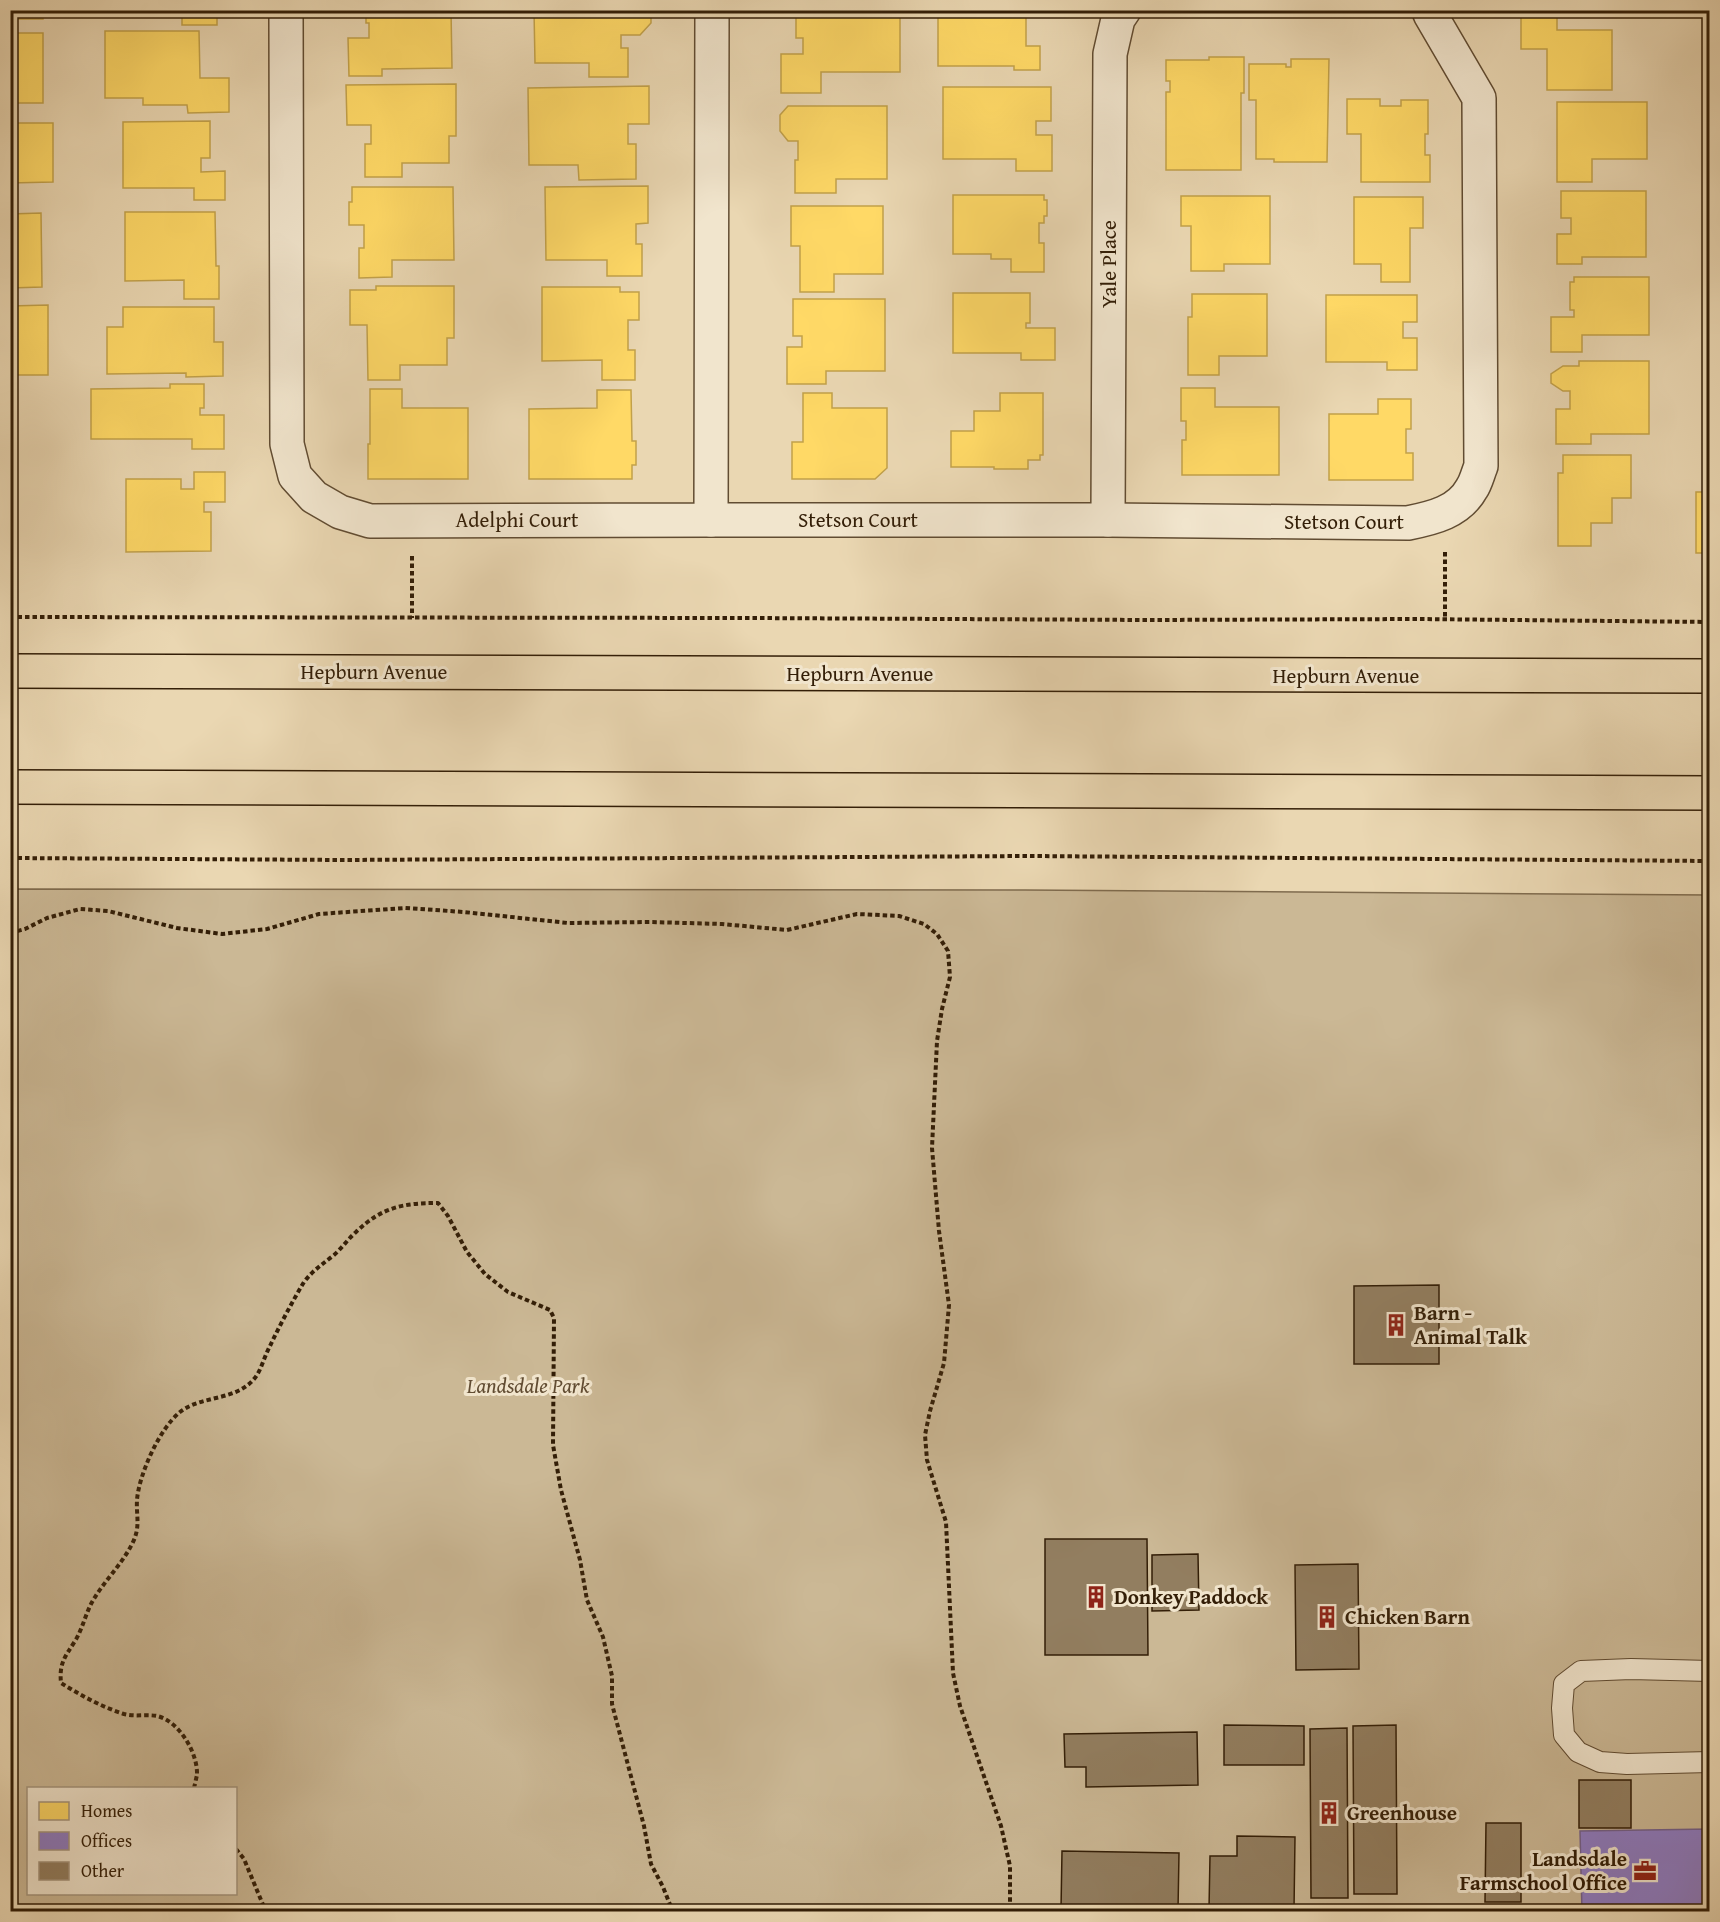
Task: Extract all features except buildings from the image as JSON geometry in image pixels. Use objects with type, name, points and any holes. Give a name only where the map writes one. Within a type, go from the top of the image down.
[{"type":"main road","name":"Hepburn Avenue","points":[[10,671],[1710,676]]},
{"type":"main road","points":[[1611,676],[1710,690]]},
{"type":"main road","points":[[10,787],[1710,793]]},
{"type":"street","name":"Adelphi Court","points":[[286,10],[287,444],[295,476],[314,497],[340,512],[370,521],[711,520]]},
{"type":"street","points":[[711,520],[712,10]]},
{"type":"street","name":"Yale Place","points":[[1108,520],[1110,54],[1118,19],[1124,10]]},
{"type":"street","name":"Stetson Court","points":[[711,520],[1408,523],[1437,517],[1460,504],[1472,489],[1481,466],[1479,98],[1430,14],[1430,10]]},
{"type":"lane","points":[[1710,1671],[1631,1669],[1581,1671],[1564,1684],[1562,1708],[1564,1735],[1578,1752],[1600,1762],[1627,1764],[1710,1762]]},
{"type":"path","points":[[1445,513],[1445,620]]},
{"type":"path","points":[[412,521],[412,618]]},
{"type":"path","points":[[10,618],[1710,622]]},
{"type":"path","points":[[10,858],[379,860],[1028,856],[1710,861]]},
{"type":"path","points":[[10,933],[25,929],[47,918],[80,909],[108,911],[177,928],[222,934],[267,929],[319,914],[405,908],[568,923],[722,924],[787,930],[857,914],[899,916],[924,924],[937,934],[948,951],[950,977],[936,1041],[932,1148],[939,1231],[949,1305],[944,1363],[925,1436],[927,1460],[946,1522],[953,1673],[960,1706],[1001,1826],[1010,1866],[1010,1911]]},
{"type":"path","points":[[194,1787],[197,1773],[194,1759],[186,1740],[176,1727],[158,1716],[126,1714],[104,1706],[61,1683],[63,1658],[76,1640],[91,1603],[133,1543],[139,1520],[137,1501],[141,1476],[164,1430],[181,1411],[195,1404],[231,1394],[244,1388],[257,1376],[304,1282],[316,1267],[335,1254],[357,1231],[383,1210],[407,1204],[438,1203],[448,1216],[466,1252],[485,1274],[508,1292],[550,1310],[554,1318],[553,1445],[561,1490],[580,1560],[587,1600],[603,1637],[612,1676],[612,1704],[644,1826],[651,1864],[673,1911]]},
{"type":"path","points":[[237,1850],[244,1859],[266,1911]]},
{"type":"green space","name":"Landsdale Park","points":[[11,889],[1025,890],[1709,895],[1709,1911],[11,1912]]},
{"type":"place","name":"Barn - Animal Talk","points":[[1396,1325]]},
{"type":"place","name":"Donkey Paddock","points":[[1096,1597]]},
{"type":"place","name":"Chicken Barn","points":[[1327,1617]]},
{"type":"place","name":"Greenhouse","points":[[1329,1813]]},
{"type":"place","name":"Landsdale Farmschool Office","points":[[1645,1871]]}]
